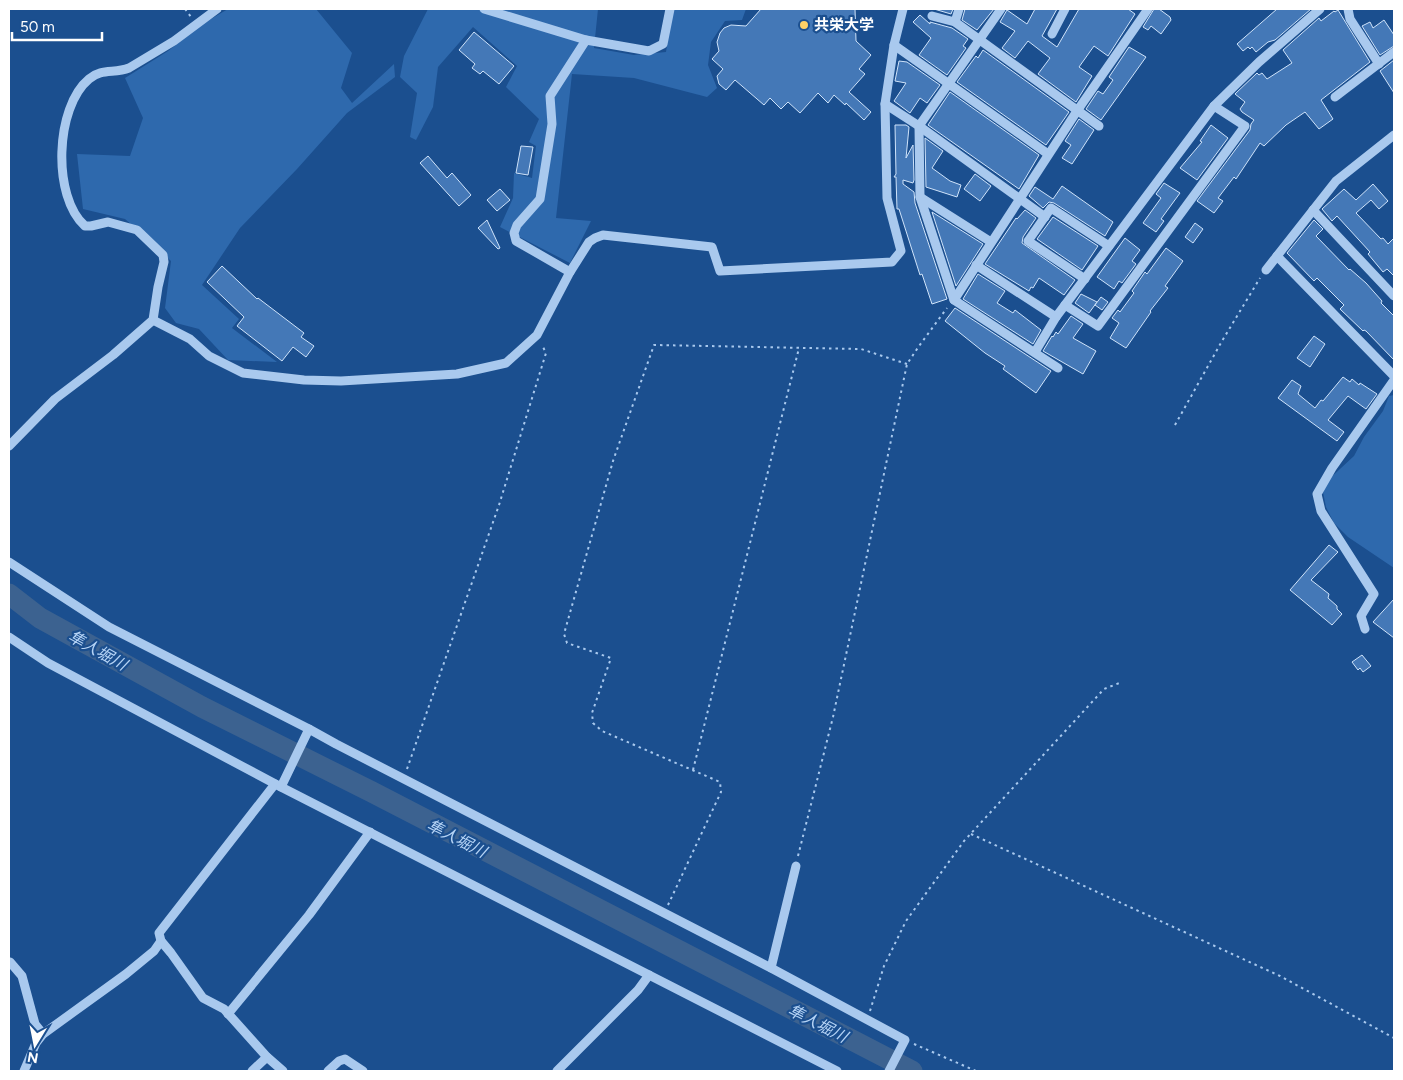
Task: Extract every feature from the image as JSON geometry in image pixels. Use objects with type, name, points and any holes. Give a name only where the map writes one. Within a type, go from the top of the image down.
[{"type":"street","points":[[9,446],[55,399],[113,355],[153,320],[164,262],[163,255],[137,230],[108,222],[85,226],[71,207],[62,171],[65,127],[73,101],[79,89],[88,79],[103,71],[121,72],[174,41],[217,9]]},
{"type":"street","points":[[484,9],[586,40],[649,51],[663,44],[670,9]]},
{"type":"street","points":[[153,320],[190,339],[209,356],[244,373],[304,380],[341,381],[457,374],[506,363],[538,334],[570,272],[589,242],[603,235],[712,247],[720,271],[892,262],[901,252],[888,198],[885,104],[894,45],[903,9]]},
{"type":"street","points":[[955,22],[959,9]]},
{"type":"street","points":[[1000,9],[919,126],[920,197],[954,300],[1058,368]]},
{"type":"street","points":[[1052,34],[1065,9]]},
{"type":"street","points":[[954,300],[1048,154],[1148,9]]},
{"type":"street","points":[[1035,352],[1056,317],[1214,106],[1259,62],[1320,9]]},
{"type":"street","points":[[1348,9],[1350,20],[1379,64]]},
{"type":"street","points":[[932,16],[955,22],[1100,126]]},
{"type":"street","points":[[570,272],[516,241],[514,233],[517,224],[540,200],[552,124],[550,96],[586,40]]},
{"type":"street","points":[[894,45],[1048,154]]},
{"type":"street","points":[[1334,97],[1394,52]]},
{"type":"street","points":[[885,104],[919,126],[1044,217]]},
{"type":"street","points":[[1065,305],[1098,326],[1245,126],[1214,106]]},
{"type":"street","points":[[1266,270],[1336,181],[1394,135]]},
{"type":"street","points":[[920,197],[991,242]]},
{"type":"street","points":[[1085,279],[1028,241],[1044,217],[1051,208],[1109,246]]},
{"type":"street","points":[[1313,210],[1394,296]]},
{"type":"street","points":[[1277,256],[1394,376]]},
{"type":"street","points":[[976,265],[1056,317]]},
{"type":"street","points":[[1365,629],[1361,616],[1374,594],[1322,511],[1317,494],[1332,468],[1394,380]]},
{"type":"street","points":[[9,562],[109,627],[771,968],[905,1040],[889,1071]]},
{"type":"street","points":[[9,637],[48,663],[278,785],[837,1071]]},
{"type":"street","points":[[283,1071],[267,1057],[224,1009],[203,998],[172,953],[160,941],[159,934],[278,785],[309,729]]},
{"type":"street","points":[[228,1014],[309,916],[370,832]]},
{"type":"street","points":[[771,968],[796,866]]},
{"type":"street","points":[[24,1071],[36,1043],[43,1034],[126,974],[154,951],[160,941]]},
{"type":"street","points":[[10,962],[22,976],[34,1024],[43,1034]]},
{"type":"street","points":[[556,1071],[638,990],[649,975]]},
{"type":"street","points":[[252,1071],[267,1057]]},
{"type":"street","points":[[328,1071],[339,1061],[345,1060],[363,1071]]},
{"type":"path","points":[[1175,424],[1222,341],[1266,270]]},
{"type":"path","points":[[796,866],[833,717],[907,364],[954,300]]},
{"type":"path","points":[[404,778],[499,505],[526,412],[546,353],[538,334]]},
{"type":"path","points":[[664,914],[721,792],[720,782],[602,731],[593,723],[592,713],[610,658],[567,643],[564,634],[613,461],[654,345],[861,349],[907,364]]},
{"type":"path","points":[[693,770],[799,348]]},
{"type":"path","points":[[867,1020],[884,966],[906,921],[971,834],[1104,688],[1122,682]]},
{"type":"path","points":[[971,834],[1280,976],[1394,1038]]},
{"type":"path","points":[[905,1040],[976,1071]]},
{"type":"shaded area","points":[[228,9],[316,9],[352,53],[341,88],[352,103],[394,64],[395,77],[347,113],[297,169],[240,228],[202,285],[239,319],[232,328],[277,362],[228,360],[199,329],[176,323],[165,308],[171,261],[125,219],[83,209],[77,154],[130,156],[143,118],[125,78],[168,51],[204,23]]},
{"type":"shaded area","points":[[428,9],[598,9],[594,48],[634,55],[666,52],[672,9],[746,9],[742,20],[725,21],[711,42],[708,65],[717,88],[707,97],[634,78],[572,74],[556,218],[591,221],[570,263],[500,227],[513,198],[514,173],[532,178],[536,146],[529,142],[539,119],[506,87],[517,66],[473,27],[438,67],[433,107],[416,140],[410,137],[417,93],[400,77],[404,56]]},
{"type":"shaded area","points":[[1394,395],[1394,568],[1348,537],[1334,523],[1326,507],[1323,492],[1327,481],[1354,456],[1364,437],[1383,411],[1389,396]]},
{"type":"building","points":[[761,9],[855,9],[856,41],[871,55],[859,69],[865,74],[849,92],[871,112],[864,120],[846,103],[845,105],[834,95],[828,103],[818,93],[800,113],[788,102],[781,109],[770,98],[764,105],[735,80],[726,90],[719,84],[717,76],[723,69],[712,59],[719,51],[717,42],[720,33],[724,28],[731,25],[746,26]]},
{"type":"building","points":[[934,9],[953,9],[951,14]]},
{"type":"building","points":[[965,9],[994,9],[977,30],[962,20]]},
{"type":"building","points":[[1035,9],[1057,9],[1042,36],[1057,47],[1079,9],[1128,9],[1135,14],[1108,56],[1094,46],[1079,67],[1092,76],[1076,102],[1038,74],[1050,58],[1028,41],[1015,58],[1002,48],[1015,31],[1000,22],[1007,10],[1027,24]]},
{"type":"building","points":[[1154,9],[1159,9],[1170,17],[1171,20],[1161,34],[1151,26],[1148,30],[1143,27]]},
{"type":"building","points":[[1277,9],[1311,9],[1275,40],[1268,42],[1256,52],[1252,47],[1250,49],[1248,47],[1243,51],[1237,44]]},
{"type":"building","points":[[1338,10],[1370,62],[1321,100],[1333,119],[1319,129],[1305,112],[1286,125],[1264,146],[1260,143],[1236,179],[1234,177],[1218,198],[1223,201],[1214,213],[1197,201],[1250,130],[1254,120],[1242,112],[1240,109],[1245,102],[1235,94],[1257,73],[1259,75],[1262,73],[1267,79],[1292,63],[1283,50],[1319,18],[1321,21]]},
{"type":"building","points":[[920,15],[930,24],[930,22],[952,28],[968,39],[963,46],[966,48],[947,75],[919,55],[931,38],[913,22]]},
{"type":"building","points":[[1384,20],[1394,35],[1394,46],[1380,55],[1362,26],[1370,22],[1373,28]]},
{"type":"building","points":[[474,32],[514,66],[499,84],[483,71],[480,74],[472,68],[475,64],[459,50]]},
{"type":"building","points":[[1129,47],[1146,57],[1101,120],[1086,109],[1098,91],[1103,94],[1113,80],[1109,77]]},
{"type":"building","points":[[983,50],[1069,112],[1046,145],[957,82],[976,56],[978,58]]},
{"type":"building","points":[[1394,60],[1394,93],[1380,71]]},
{"type":"building","points":[[899,61],[907,62],[940,85],[927,103],[920,98],[910,113],[894,101],[906,83],[895,81]]},
{"type":"building","points":[[950,92],[1039,155],[1019,189],[928,125]]},
{"type":"building","points":[[1079,119],[1094,130],[1072,164],[1062,158],[1071,145],[1065,141]]},
{"type":"building","points":[[895,125],[906,125],[909,127],[906,158],[913,145],[914,180],[913,183],[903,180],[903,184],[914,192],[915,203],[947,299],[932,304],[922,274],[920,275],[899,209],[897,209],[896,177],[894,177],[896,174]]},
{"type":"building","points":[[1211,125],[1228,138],[1197,180],[1180,168],[1202,142],[1200,141]]},
{"type":"building","points":[[925,138],[943,151],[932,168],[950,181],[961,185],[957,197],[926,187]]},
{"type":"building","points":[[521,146],[533,147],[528,175],[516,173]]},
{"type":"building","points":[[428,156],[447,178],[452,173],[471,195],[459,206],[420,163]]},
{"type":"building","points":[[975,174],[991,186],[980,201],[964,189]]},
{"type":"building","points":[[1164,183],[1180,193],[1161,219],[1164,221],[1156,232],[1143,223],[1161,198],[1156,194]]},
{"type":"building","points":[[1373,184],[1388,201],[1379,209],[1371,200],[1356,213],[1388,244],[1394,238],[1394,276],[1387,269],[1383,272],[1368,254],[1370,252],[1337,216],[1332,221],[1322,209],[1344,189],[1356,200]]},
{"type":"building","points":[[1062,186],[1113,222],[1105,236],[1054,203],[1049,202],[1043,208],[1029,196],[1035,187],[1053,199]]},
{"type":"building","points":[[500,189],[510,200],[497,211],[487,200]]},
{"type":"building","points":[[1025,210],[1036,218],[1023,237],[1022,243],[1075,280],[1064,295],[1039,278],[1029,291],[985,264],[1016,218]]},
{"type":"building","points":[[932,212],[983,244],[956,286]]},
{"type":"building","points":[[1053,217],[1098,246],[1082,270],[1037,239]]},
{"type":"building","points":[[487,220],[500,248],[498,249],[478,228]]},
{"type":"building","points":[[1314,220],[1323,229],[1316,236],[1349,270],[1366,283],[1382,301],[1381,303],[1394,316],[1394,360],[1366,331],[1363,331],[1340,309],[1344,305],[1317,278],[1314,281],[1287,253]]},
{"type":"building","points":[[1195,223],[1203,229],[1193,243],[1185,237]]},
{"type":"building","points":[[1125,238],[1140,250],[1132,261],[1136,264],[1122,283],[1119,281],[1114,289],[1097,277]]},
{"type":"building","points":[[1166,248],[1183,261],[1165,286],[1168,288],[1150,311],[1126,348],[1110,338],[1119,323],[1112,318],[1118,310],[1120,312],[1134,293],[1132,291],[1145,272],[1147,274]]},
{"type":"building","points":[[222,266],[257,299],[304,333],[301,337],[314,346],[306,357],[293,347],[282,361],[237,326],[244,317],[207,282]]},
{"type":"building","points":[[978,274],[1005,291],[997,303],[1013,313],[1015,310],[1041,330],[1033,344],[963,299]]},
{"type":"building","points":[[1081,294],[1097,302],[1089,313],[1075,303]]},
{"type":"building","points":[[1101,297],[1108,302],[1102,310],[1095,305]]},
{"type":"building","points":[[955,308],[1051,371],[1036,393],[1003,369],[1005,366],[985,353],[945,321]]},
{"type":"building","points":[[1071,316],[1083,324],[1073,338],[1096,351],[1083,374],[1043,351],[1052,336],[1056,332],[1058,334]]},
{"type":"building","points":[[1314,336],[1325,344],[1310,367],[1297,358]]},
{"type":"building","points":[[1343,377],[1350,382],[1352,379],[1359,385],[1360,383],[1377,394],[1366,409],[1348,396],[1328,420],[1344,432],[1337,441],[1278,398],[1292,380],[1301,386],[1298,394],[1315,408]]},
{"type":"building","points":[[1329,545],[1338,552],[1311,580],[1329,594],[1328,598],[1337,606],[1337,609],[1342,614],[1332,625],[1290,590]]},
{"type":"building","points":[[1394,599],[1394,638],[1373,622]]},
{"type":"building","points":[[1362,655],[1371,666],[1363,672],[1360,668],[1358,670],[1352,662]]},
{"type":"waterway","name":"隼人堀川","points":[[9,594],[40,618],[202,707],[372,792],[912,1071]]},
{"type":"place","name":"共栄大学","points":[[804,25]]}]
